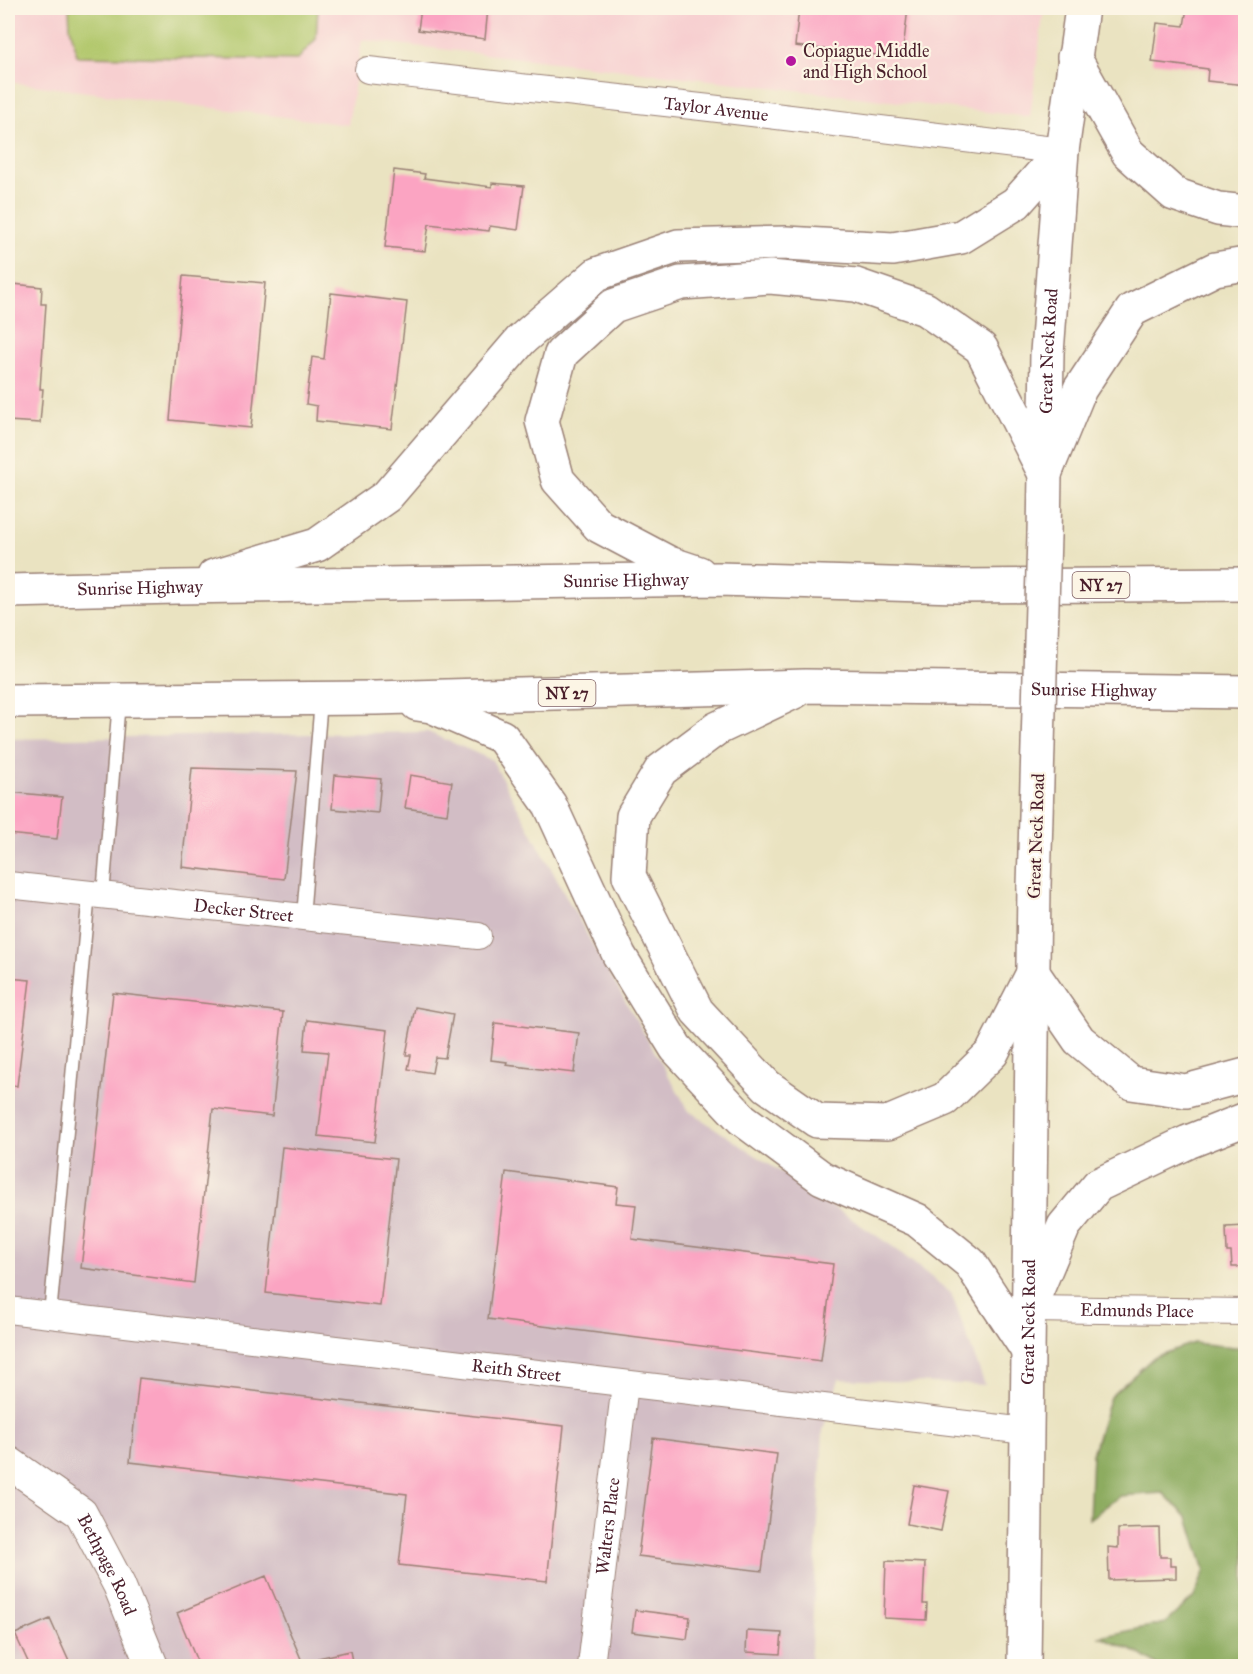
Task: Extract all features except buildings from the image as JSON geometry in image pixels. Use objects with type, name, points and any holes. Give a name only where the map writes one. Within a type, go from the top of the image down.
[{"type":"main road","name":"Great Neck Road","points":[[1024,1666],[1034,886],[1047,353],[1062,151],[1082,8]]},
{"type":"main road","points":[[1074,57],[1128,153],[1174,194],[1218,209],[1245,212]]},
{"type":"main road","points":[[177,587],[317,545],[387,496],[521,340],[597,274],[678,246],[786,243],[893,249],[961,237],[1016,203],[1062,151]]},
{"type":"main road","points":[[1045,474],[1080,389],[1132,310],[1215,269],[1245,264]]},
{"type":"main road","points":[[718,579],[669,563],[599,526],[558,480],[542,421],[561,354],[613,306],[681,283],[770,277],[856,285],[925,309],[981,348],[1045,474]]},
{"type":"main road","name":"Sunrise Highway","points":[[8,591],[718,579],[956,586],[1245,584]]},
{"type":"main road","points":[[805,687],[716,729],[661,770],[633,816],[629,876],[697,1011],[767,1086],[817,1121],[888,1123],[945,1099],[992,1053],[1033,973],[1079,1040],[1131,1083],[1186,1091],[1245,1075]]},
{"type":"main road","name":"Sunrise Highway","points":[[8,701],[376,698],[805,687],[1243,692]]},
{"type":"main road","points":[[376,698],[430,706],[502,737],[550,805],[619,955],[676,1048],[742,1119],[822,1178],[917,1220],[970,1263],[1028,1351]]},
{"type":"main road","points":[[1029,1309],[1064,1226],[1098,1185],[1188,1142],[1245,1119]]},
{"type":"street","name":"Taylor Avenue","points":[[368,70],[710,108],[1062,151]]},
{"type":"street","name":"Decker Street","points":[[8,885],[478,936]]},
{"type":"street","name":"Edmunds Place","points":[[1029,1309],[1245,1311]]},
{"type":"street","name":"Reith Street","points":[[8,1310],[1026,1431]]},
{"type":"street","name":"Walters Place","points":[[591,1666],[625,1384]]},
{"type":"street","name":"Bethpage Road","points":[[8,1462],[81,1513],[119,1584],[152,1666]]},
{"type":"lane","points":[[303,917],[321,698]]},
{"type":"lane","points":[[50,1315],[119,700]]},
{"type":"shaded area","name":"Copiague Middle and High School","points":[[8,8],[1044,8],[1030,117],[362,40],[348,125],[8,82]]},
{"type":"shaded area","points":[[428,732],[492,760],[590,940],[689,1111],[892,1246],[951,1293],[985,1385],[839,1379],[823,1430],[810,1666],[8,1666],[8,739]]},
{"type":"green space","points":[[69,8],[318,8],[316,39],[297,60],[77,56],[70,27]]},
{"type":"green space","points":[[1193,1343],[1245,1348],[1245,1666],[1158,1666],[1140,1654],[1100,1637],[1165,1623],[1194,1597],[1205,1570],[1188,1518],[1163,1493],[1120,1496],[1089,1519],[1092,1454],[1110,1397],[1154,1357]]},
{"type":"place","name":"Copiague Middle and High School","points":[[791,61]]}]
